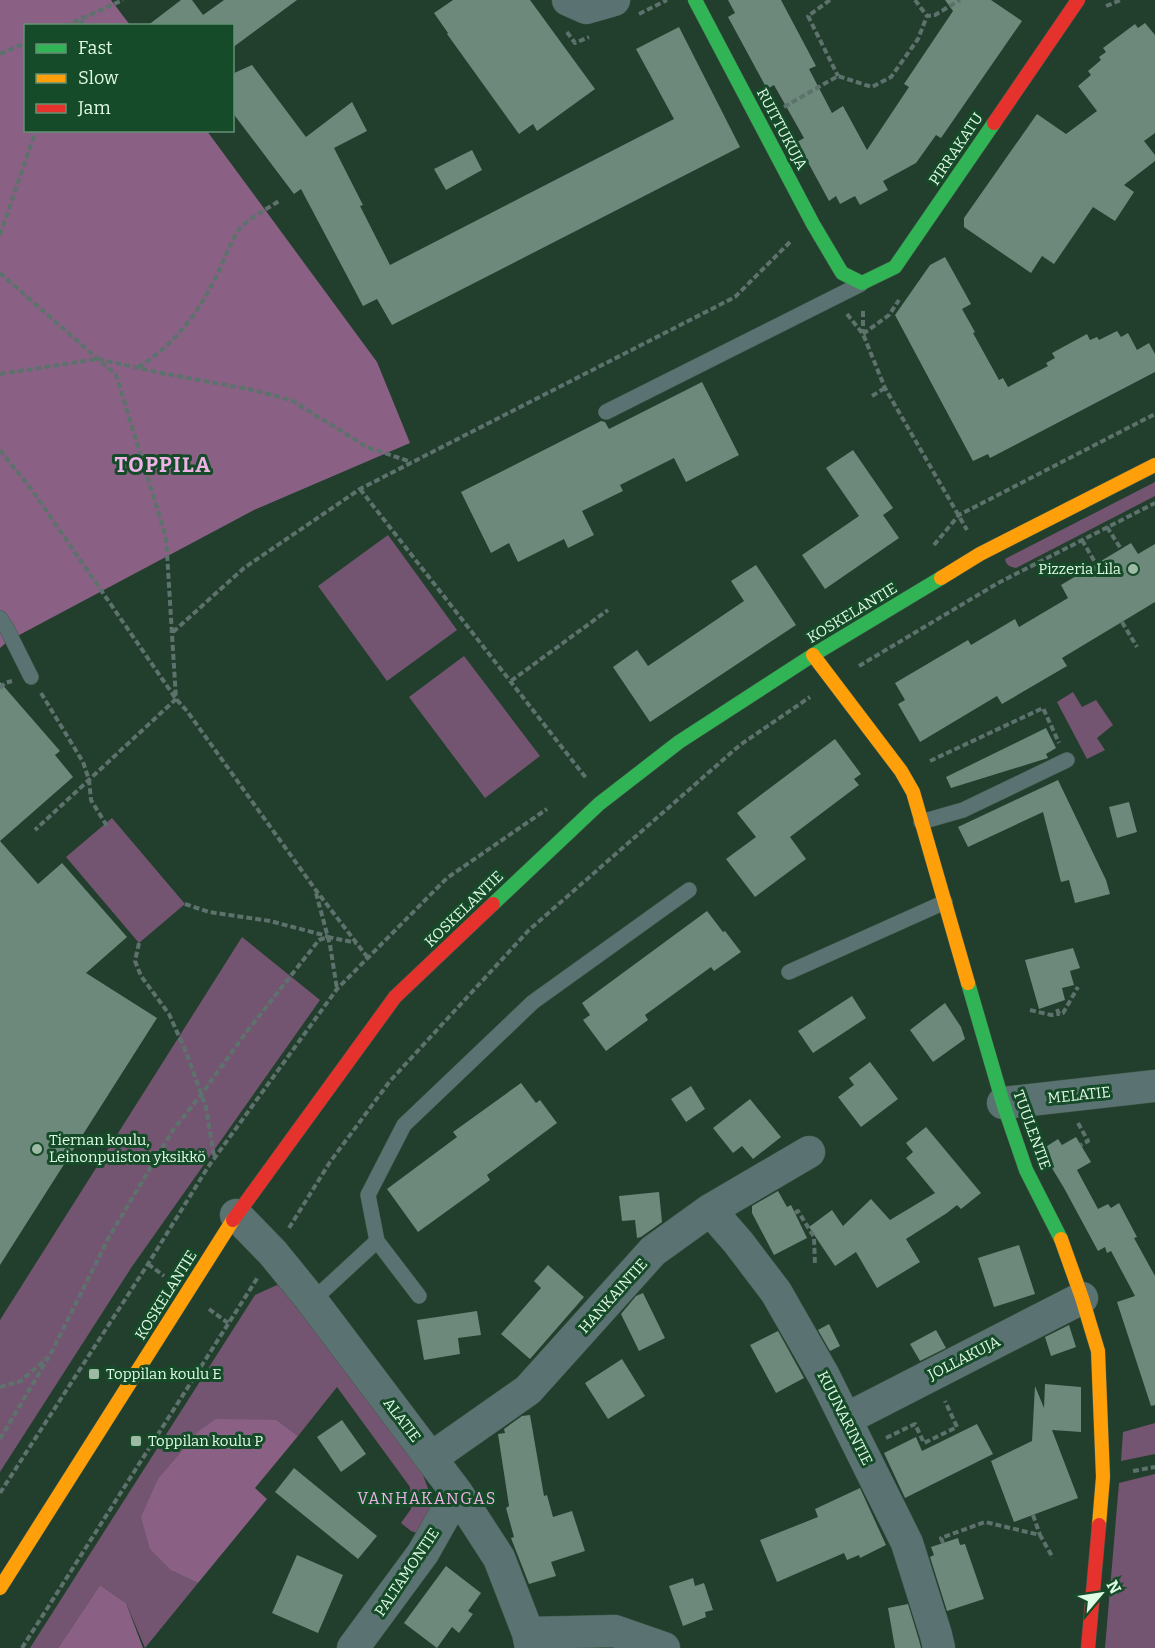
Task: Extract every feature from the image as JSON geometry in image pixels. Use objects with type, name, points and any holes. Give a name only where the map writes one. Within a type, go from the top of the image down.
[{"type":"street","points":[[568,0],[586,8],[615,0]]},
{"type":"street","name":"RUITTUKUJA","points":[[695,0],[813,224],[842,273],[862,283]]},
{"type":"street","name":"PIRRAKATU","points":[[862,283],[895,267],[1078,0]]},
{"type":"street","name":"KOSKELANTIE","points":[[0,1588],[236,1215],[395,997],[599,804],[679,742],[813,655],[980,554],[1155,465]]},
{"type":"street","name":"TUULENTIE","points":[[813,655],[901,771],[913,792],[1004,1103],[1026,1170],[1063,1244],[1098,1351],[1102,1477],[1088,1648]]},
{"type":"street","name":"MELATIE","points":[[1004,1103],[1155,1086]]},
{"type":"street","name":"HANKAINTIE","points":[[431,1458],[528,1390],[653,1251],[710,1210],[809,1152]]},
{"type":"street","name":"KUUNARINTIE","points":[[710,1210],[776,1292],[846,1419],[907,1544],[939,1648]]},
{"type":"street","name":"ALATIE","points":[[236,1215],[273,1253],[312,1301],[457,1493],[499,1558],[530,1640]]},
{"type":"street","name":"JOLLAKUJA","points":[[846,1419],[1082,1298]]},
{"type":"street","name":"PALTAMONTIE","points":[[353,1648],[423,1553],[457,1493]]},
{"type":"street","points":[[530,1640],[615,1631],[664,1648]]},
{"type":"lane","points":[[606,412],[862,283]]},
{"type":"lane","points":[[0,618],[31,677]]},
{"type":"lane","points":[[921,822],[963,810],[1066,760]]},
{"type":"lane","points":[[419,1296],[377,1241],[368,1195],[404,1125],[533,1002],[689,890]]},
{"type":"lane","points":[[789,972],[945,902]]},
{"type":"lane","points":[[312,1301],[377,1241]]},
{"type":"path","points":[[69,24],[123,0]]},
{"type":"path","points":[[830,0],[808,16],[838,76],[872,87],[891,77],[918,39],[927,16]]},
{"type":"path","points":[[915,0],[927,16]]},
{"type":"path","points":[[927,16],[935,15],[960,0]]},
{"type":"path","points":[[82,24],[84,17]]},
{"type":"path","points":[[0,54],[24,44]]},
{"type":"path","points":[[775,113],[838,76]]},
{"type":"path","points":[[0,235],[35,132]]},
{"type":"path","points":[[138,368],[156,357],[192,318],[211,287],[240,228],[279,201]]},
{"type":"path","points":[[172,632],[244,568],[360,489],[735,297],[791,241]]},
{"type":"path","points":[[0,273],[116,375],[166,537],[176,699]]},
{"type":"path","points":[[863,334],[885,388],[959,515]]},
{"type":"path","points":[[0,374],[98,359],[291,400],[367,447],[412,462]]},
{"type":"path","points":[[872,396],[885,388]]},
{"type":"path","points":[[0,450],[32,490],[176,699],[368,958]]},
{"type":"path","points":[[360,489],[589,781]]},
{"type":"path","points":[[833,681],[998,583],[1155,503]]},
{"type":"path","points":[[1107,527],[1121,549]]},
{"type":"path","points":[[1082,540],[1096,564]]},
{"type":"path","points":[[512,681],[608,610]]},
{"type":"path","points":[[1122,622],[1137,647]]},
{"type":"path","points":[[0,688],[5,683],[31,677],[83,762],[89,780],[91,800],[107,826]]},
{"type":"path","points":[[35,830],[176,699]]},
{"type":"path","points":[[901,771],[939,758],[1043,708],[1066,760]]},
{"type":"path","points":[[315,889],[328,937],[337,989]]},
{"type":"path","points":[[185,904],[209,912],[270,921],[357,943]]},
{"type":"path","points":[[0,1439],[50,1355],[109,1237],[173,1130],[319,940],[328,937]]},
{"type":"path","points":[[139,943],[135,961],[141,976],[169,1014],[186,1052],[206,1107],[214,1157]]},
{"type":"path","points":[[1030,1010],[1051,1015],[1058,1011],[1063,1013],[1078,987]]},
{"type":"path","points":[[795,1213],[798,1211],[814,1237],[815,1266]]},
{"type":"path","points":[[0,1387],[21,1381],[50,1355]]},
{"type":"path","points":[[885,1438],[915,1424],[924,1443],[957,1427],[945,1401],[949,1396]]},
{"type":"path","points":[[1033,1515],[1040,1535],[1053,1558]]},
{"type":"path","points":[[944,1543],[941,1538],[985,1522],[1040,1535]]},
{"type":"shaded area","points":[[0,0],[111,0],[129,24],[24,24],[24,132],[208,132],[377,362],[410,443],[254,510],[8,641],[0,648]]},
{"type":"shaded area","points":[[1155,482],[1155,496],[1016,568],[1006,563],[1005,559]]},
{"type":"shaded area","points":[[388,535],[457,630],[387,681],[318,586]]},
{"type":"shaded area","points":[[464,656],[540,756],[485,798],[409,697]]},
{"type":"shaded area","points":[[1073,692],[1082,707],[1096,700],[1113,725],[1097,738],[1105,750],[1087,759],[1057,702]]},
{"type":"shaded area","points":[[112,818],[185,904],[139,943],[66,857]]},
{"type":"shaded area","points":[[242,937],[320,1000],[131,1268],[0,1472],[0,1320]]},
{"type":"shaded area","points":[[277,1285],[295,1297],[351,1370],[423,1475],[433,1502],[431,1518],[417,1533],[401,1523],[411,1509],[410,1487],[337,1387],[298,1436],[277,1420],[172,1571],[198,1583],[145,1648],[126,1603],[100,1585],[58,1648],[30,1648],[255,1295]]},
{"type":"shaded area","points":[[216,1419],[277,1420],[298,1436],[255,1488],[267,1499],[198,1583],[172,1571],[150,1549],[141,1517],[158,1479],[199,1431]]},
{"type":"shaded area","points":[[1155,1423],[1155,1454],[1121,1461],[1123,1432]]},
{"type":"shaded area","points":[[1155,1474],[1155,1648],[1105,1648],[1119,1483]]},
{"type":"shaded area","points":[[100,1585],[126,1603],[143,1648],[58,1648]]},
{"type":"building","points":[[181,0],[192,0],[203,15],[224,0],[297,0],[234,47],[234,24],[150,24]]},
{"type":"building","points":[[453,0],[530,0],[595,89],[537,131],[533,124],[519,134],[434,13]]},
{"type":"building","points":[[728,0],[781,0],[816,66],[809,69],[832,113],[843,106],[867,150],[909,87],[904,84],[953,11],[945,0],[991,0],[1022,21],[941,138],[936,135],[916,163],[883,181],[888,190],[860,205],[855,196],[840,204],[836,196],[829,201],[797,142],[804,138],[774,85],[767,89],[728,17],[735,13]]},
{"type":"building","points":[[1145,23],[1155,35],[1155,133],[1144,141],[1155,155],[1155,161],[1124,185],[1134,192],[1115,221],[1093,207],[1054,264],[1042,256],[1031,273],[964,227],[964,218],[1037,114],[1066,134],[1097,111],[1078,86],[1091,75],[1088,71],[1101,60],[1099,57],[1106,52],[1103,48],[1135,24],[1138,28]]},
{"type":"building","points":[[679,27],[740,147],[392,325],[377,299],[363,306],[301,189],[294,194],[234,115],[234,73],[252,65],[306,137],[352,102],[367,131],[334,148],[390,265],[674,119],[636,49]]},
{"type":"building","points":[[472,150],[482,170],[446,190],[434,169]]},
{"type":"building","points":[[945,257],[971,304],[962,309],[975,332],[973,333],[999,380],[1003,378],[1008,387],[1048,366],[1046,363],[1055,358],[1052,353],[1087,334],[1090,340],[1097,337],[1099,340],[1117,331],[1121,337],[1128,333],[1137,350],[1149,343],[1155,354],[1155,372],[990,458],[988,454],[973,461],[895,315],[930,265]]},
{"type":"building","points":[[702,382],[739,455],[686,482],[674,458],[620,485],[623,491],[582,511],[594,535],[568,548],[564,539],[518,562],[509,543],[491,553],[461,492],[601,421],[605,422],[609,429]]},
{"type":"building","points":[[853,450],[893,508],[883,515],[899,538],[825,589],[802,555],[859,516],[826,468]]},
{"type":"building","points":[[1131,543],[1138,554],[1155,544],[1155,602],[1062,658],[1067,666],[1002,704],[997,696],[920,742],[898,704],[905,700],[895,683],[968,640],[971,645],[1015,619],[1019,627],[1068,598],[1061,585]]},
{"type":"building","points":[[756,565],[796,625],[650,722],[613,667],[637,650],[648,666],[744,601],[731,581]]},
{"type":"building","points":[[0,682],[60,751],[55,755],[73,777],[0,841]]},
{"type":"building","points":[[1046,728],[1056,748],[1046,754],[1048,758],[951,788],[946,777]]},
{"type":"building","points":[[835,739],[861,774],[854,779],[859,785],[790,837],[806,859],[755,897],[726,859],[756,837],[737,813]]},
{"type":"building","points":[[1058,780],[1106,880],[1110,894],[1075,903],[1069,880],[1061,882],[1043,812],[968,847],[958,827]]},
{"type":"building","points":[[1129,802],[1137,832],[1117,838],[1109,807]]},
{"type":"building","points":[[0,841],[38,884],[62,863],[127,937],[86,973],[157,1018],[0,1265]]},
{"type":"building","points":[[707,911],[741,952],[714,971],[711,967],[645,1015],[648,1020],[606,1051],[583,1020],[590,1015],[582,1003]]},
{"type":"building","points":[[1073,948],[1080,968],[1070,971],[1074,985],[1062,988],[1065,1000],[1039,1009],[1025,960]]},
{"type":"building","points":[[852,996],[866,1018],[813,1053],[798,1031]]},
{"type":"building","points":[[945,1003],[961,1027],[965,1039],[933,1062],[910,1030]]},
{"type":"building","points":[[870,1062],[898,1099],[861,1127],[838,1097],[854,1085],[849,1078]]},
{"type":"building","points":[[521,1083],[536,1103],[540,1100],[557,1123],[487,1175],[490,1180],[418,1232],[387,1189],[457,1137],[453,1132]]},
{"type":"building","points":[[691,1086],[705,1109],[686,1122],[671,1099]]},
{"type":"building","points":[[750,1099],[781,1137],[753,1159],[742,1146],[733,1153],[713,1128]]},
{"type":"building","points":[[926,1127],[981,1193],[961,1209],[957,1205],[906,1239],[920,1262],[877,1288],[856,1252],[835,1266],[809,1227],[832,1210],[843,1226],[871,1199],[890,1220],[935,1193],[906,1158],[913,1152],[906,1143]]},
{"type":"building","points":[[1076,1137],[1091,1162],[1077,1170],[1098,1209],[1108,1204],[1111,1208],[1119,1203],[1137,1237],[1134,1238],[1155,1276],[1155,1405],[1151,1406],[1117,1302],[1135,1296],[1111,1251],[1107,1253],[1105,1247],[1098,1251],[1041,1150],[1058,1139],[1062,1145]]},
{"type":"building","points":[[778,1191],[787,1207],[791,1205],[807,1238],[774,1255],[752,1213],[752,1206]]},
{"type":"building","points":[[659,1192],[662,1222],[637,1238],[635,1220],[622,1221],[619,1196]]},
{"type":"building","points":[[1019,1245],[1035,1294],[994,1307],[978,1258]]},
{"type":"building","points":[[548,1265],[584,1297],[530,1359],[501,1334],[541,1288],[534,1281]]},
{"type":"building","points":[[643,1293],[665,1338],[639,1351],[621,1314],[636,1296]]},
{"type":"building","points":[[477,1311],[481,1335],[458,1338],[460,1354],[424,1360],[417,1320]]},
{"type":"building","points":[[829,1324],[840,1346],[830,1351],[818,1330]]},
{"type":"building","points":[[1069,1325],[1076,1347],[1051,1356],[1045,1337]]},
{"type":"building","points":[[936,1330],[946,1348],[920,1361],[910,1344]]},
{"type":"building","points":[[778,1331],[804,1378],[776,1393],[750,1345]]},
{"type":"building","points":[[622,1359],[645,1396],[608,1419],[585,1383]]},
{"type":"building","points":[[1045,1384],[1081,1387],[1081,1432],[1052,1430],[1078,1498],[1014,1522],[991,1461],[1032,1441],[1035,1386],[1044,1408]]},
{"type":"building","points":[[530,1415],[544,1496],[547,1495],[553,1517],[572,1511],[585,1551],[551,1562],[556,1576],[529,1584],[511,1538],[514,1537],[506,1508],[509,1506],[498,1434],[505,1433],[504,1429],[522,1416]]},
{"type":"building","points":[[342,1420],[366,1454],[341,1472],[317,1437]]},
{"type":"building","points":[[977,1424],[993,1454],[905,1498],[884,1453],[916,1437],[922,1451]]},
{"type":"building","points":[[294,1468],[377,1536],[358,1559],[275,1492]]},
{"type":"building","points":[[860,1488],[886,1545],[860,1558],[859,1555],[847,1560],[844,1553],[777,1582],[760,1540],[818,1517],[815,1509]]},
{"type":"building","points":[[958,1538],[960,1545],[965,1544],[984,1599],[947,1611],[930,1557],[934,1555],[931,1547]]},
{"type":"building","points":[[297,1555],[343,1575],[318,1633],[272,1613]]},
{"type":"building","points":[[446,1566],[481,1593],[468,1611],[473,1614],[459,1633],[452,1627],[437,1648],[404,1623]]},
{"type":"building","points":[[693,1578],[695,1586],[704,1583],[713,1610],[705,1612],[706,1617],[683,1626],[669,1586]]},
{"type":"building","points":[[908,1604],[921,1648],[895,1648],[888,1608]]},
{"type":"traffic: fast","points":[[695,0],[813,224],[842,273],[862,283],[895,267],[994,123]]},
{"type":"traffic: fast","points":[[493,904],[599,804],[679,742],[813,655],[941,578]]},
{"type":"traffic: fast","points":[[968,983],[1003,1103],[1026,1170],[1061,1239]]},
{"type":"traffic: slow","points":[[941,578],[980,554],[1155,465]]},
{"type":"traffic: slow","points":[[813,655],[901,771],[913,792],[968,983]]},
{"type":"traffic: slow","points":[[0,1588],[233,1220]]},
{"type":"traffic: slow","points":[[1061,1239],[1098,1351],[1103,1477],[1099,1525]]},
{"type":"traffic: jam","points":[[994,123],[1078,0]]},
{"type":"traffic: jam","points":[[233,1220],[395,997],[493,904]]},
{"type":"traffic: jam","points":[[1088,1648],[1099,1525]]},
{"type":"place","name":"Pizzeria Lila","points":[[1133,569]]},
{"type":"place","name":"Tiernan koulu, Leinonpuiston yksikkö","points":[[37,1149]]},
{"type":"place","name":"Toppilan koulu E","points":[[94,1374]]},
{"type":"place","name":"Toppilan koulu P","points":[[136,1441]]},
{"type":"district","name":"TOPPILA","points":[[163,465]]},
{"type":"district","name":"VANHAKANGAS","points":[[427,1498]]}]
